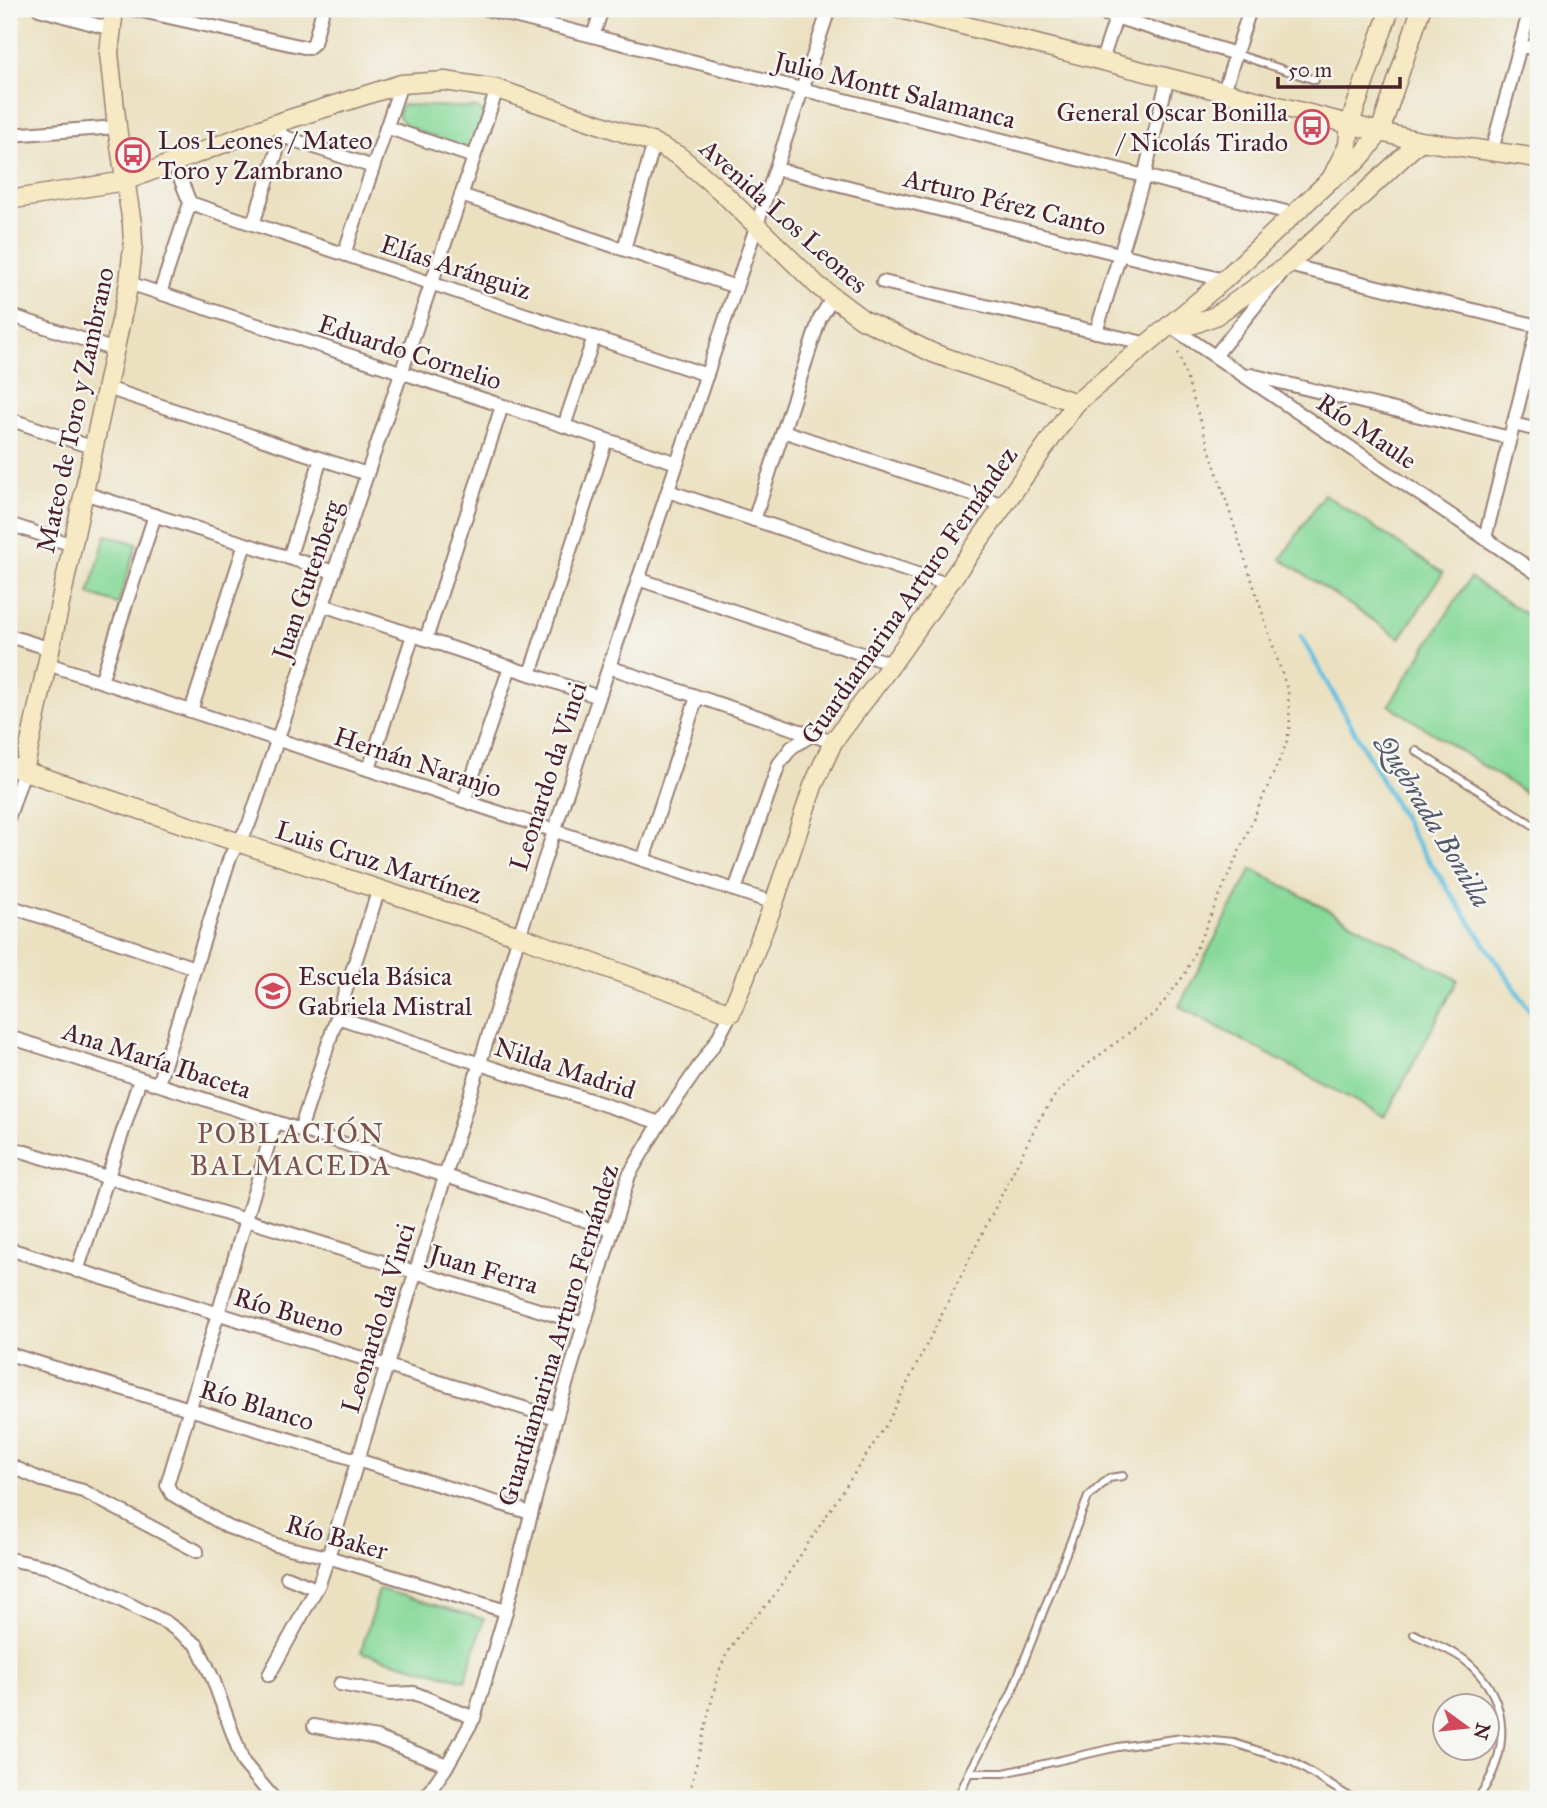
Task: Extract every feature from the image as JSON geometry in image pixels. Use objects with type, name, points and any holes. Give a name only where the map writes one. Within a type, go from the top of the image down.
[{"type":"street","points":[[39,9],[111,29]]},
{"type":"street","name":"Mateo de Toro y Zambrano","points":[[9,816],[17,768],[50,656],[129,283],[133,245],[110,53],[114,9]]},
{"type":"street","points":[[133,9],[308,48],[314,43],[323,9]]},
{"type":"street","name":"Julio Montt Salamanca","points":[[486,9],[1294,214]]},
{"type":"street","points":[[593,36],[602,9]]},
{"type":"street","name":"Leonardo da Vinci","points":[[269,1675],[316,1589],[328,1557],[519,936],[707,375],[755,223],[776,169],[829,9]]},
{"type":"street","points":[[900,9],[1380,132],[1420,141],[1538,158]]},
{"type":"street","points":[[1089,9],[1118,13],[1236,54]]},
{"type":"street","points":[[1224,91],[1250,9]]},
{"type":"street","points":[[1331,180],[1348,145],[1350,123],[1390,9]]},
{"type":"street","points":[[1380,132],[1421,9]]},
{"type":"street","points":[[1492,150],[1530,9]]},
{"type":"street","points":[[1102,60],[1118,13]]},
{"type":"street","points":[[1520,46],[1538,49]]},
{"type":"street","points":[[1096,331],[1144,177],[1168,77]]},
{"type":"street","name":"Avenida Los Leones","points":[[9,200],[125,181],[280,129],[401,84],[444,81],[497,89],[653,143],[679,156],[700,171],[832,299],[862,319],[903,340],[1076,404]]},
{"type":"street","points":[[344,254],[401,84]]},
{"type":"street","name":"Juan Gutenberg","points":[[158,1084],[230,857],[249,824],[497,89]]},
{"type":"street","points":[[9,135],[117,127]]},
{"type":"street","points":[[386,127],[474,158]]},
{"type":"street","points":[[253,224],[280,129],[373,167]]},
{"type":"street","name":"Guardiamarina Arturo Fernández","points":[[424,1799],[474,1718],[506,1611],[556,1418],[629,1175],[660,1123],[717,1040],[731,1013],[774,903],[813,786],[833,742],[892,664],[1076,404],[1224,280],[1331,180],[1356,162],[1380,132]]},
{"type":"street","points":[[1169,326],[1194,324],[1215,316],[1288,265],[1420,141]]},
{"type":"street","points":[[624,249],[653,143]]},
{"type":"street","points":[[160,293],[190,203],[174,163]]},
{"type":"street","name":"Arturo Pérez Canto","points":[[776,169],[1224,280]]},
{"type":"street","points":[[461,195],[736,286]]},
{"type":"street","name":"Elías Aránguiz","points":[[190,203],[707,375]]},
{"type":"street","points":[[1288,265],[1538,326],[1485,538]]},
{"type":"street","points":[[1215,356],[1288,265]]},
{"type":"street","points":[[883,282],[1148,344]]},
{"type":"street","name":"Eduardo Cornelio","points":[[129,283],[677,463]]},
{"type":"street","points":[[754,520],[820,318],[832,299]]},
{"type":"street","points":[[9,315],[115,350]]},
{"type":"street","name":"Río Maule","points":[[1169,326],[1538,574]]},
{"type":"street","points":[[565,426],[594,337]]},
{"type":"street","points":[[1240,373],[1510,438]]},
{"type":"street","points":[[107,388],[367,474]]},
{"type":"street","points":[[426,639],[502,406]]},
{"type":"street","points":[[9,419],[94,448]]},
{"type":"street","points":[[1513,424],[1538,430]]},
{"type":"street","points":[[783,431],[1004,505]]},
{"type":"street","points":[[530,674],[606,440]]},
{"type":"street","points":[[289,558],[321,459]]},
{"type":"street","points":[[668,491],[947,584]]},
{"type":"street","points":[[85,493],[334,572]]},
{"type":"street","points":[[101,681],[155,515]]},
{"type":"street","points":[[9,524],[73,545]]},
{"type":"street","points":[[191,710],[245,544]]},
{"type":"street","points":[[638,579],[892,664]]},
{"type":"street","points":[[323,605],[599,697]]},
{"type":"street","points":[[369,769],[413,635]]},
{"type":"street","name":"Hernán Naranjo","points":[[9,636],[101,681],[774,903]]},
{"type":"street","points":[[464,801],[510,667]]},
{"type":"street","points":[[609,667],[833,742]]},
{"type":"street","points":[[643,860],[697,697]]},
{"type":"street","name":"Guardiamarina Arturo Fernández","points":[[735,890],[779,764],[792,747],[812,735]]},
{"type":"street","name":"Luis Cruz Martínez","points":[[17,768],[519,936],[731,1013]]},
{"type":"street","points":[[300,1130],[379,889]]},
{"type":"street","points":[[9,906],[195,968]]},
{"type":"street","name":"Nilda Madrid","points":[[337,1017],[660,1123]]},
{"type":"street","name":"Ana María Ibaceta","points":[[9,1037],[612,1229]]},
{"type":"street","points":[[77,1270],[139,1079]]},
{"type":"street","points":[[190,1409],[275,1122]]},
{"type":"street","name":"Juan Ferra","points":[[9,1147],[584,1324]]},
{"type":"street","name":"Río Bueno","points":[[9,1249],[556,1418]]},
{"type":"street","name":"Río Blanco","points":[[9,1354],[531,1513]]},
{"type":"street","name":"Río Baker","points":[[190,1409],[167,1485],[172,1494],[228,1527],[276,1545],[328,1557],[506,1611]]},
{"type":"street","points":[[9,1465],[42,1480],[83,1490],[197,1551]]},
{"type":"street","points":[[9,1559],[47,1567],[72,1576],[167,1623],[197,1645],[243,1762],[274,1799]]},
{"type":"street","points":[[287,1577],[316,1589]]},
{"type":"street","points":[[340,1684],[390,1695],[414,1693],[474,1718]]},
{"type":"street","points":[[314,1726],[377,1738],[447,1765]]},
{"type":"lane","points":[[1236,54],[1315,80]]},
{"type":"lane","points":[[1416,751],[1538,828]]},
{"type":"lane","points":[[957,1799],[1011,1694],[1088,1497],[1109,1478],[1123,1476]]},
{"type":"lane","points":[[1414,1634],[1466,1661],[1489,1685],[1501,1714],[1502,1747],[1486,1787],[1477,1799]]},
{"type":"lane","points":[[969,1773],[1004,1773],[1118,1747],[1182,1738],[1234,1743],[1293,1762],[1357,1799]]},
{"type":"path","points":[[688,1799],[718,1674],[726,1655],[742,1632],[771,1600],[888,1422],[1040,1120],[1056,1094],[1084,1067],[1156,1012],[1185,974],[1286,746],[1290,725],[1288,692],[1169,326]]},
{"type":"green space","points":[[402,105],[477,108],[484,113],[470,151],[406,126],[398,115]]},
{"type":"green space","points":[[1324,494],[1443,573],[1400,638],[1281,559]]},
{"type":"green space","points":[[106,535],[137,544],[118,604],[89,594]]},
{"type":"green space","points":[[1470,578],[1538,622],[1538,801],[1389,705]]},
{"type":"green space","points":[[1252,869],[1458,980],[1385,1117],[1179,1006]]},
{"type":"green space","points":[[379,1589],[484,1619],[465,1681],[361,1652]]},
{"type":"waterway","name":"Quebrada Bonilla","points":[[1301,636],[1417,843],[1538,1023]]},
{"type":"place","name":"General Oscar Bonilla / Nicolás Tirado","points":[[1312,127]]},
{"type":"place","name":"Los Leones / Mateo Toro y Zambrano","points":[[133,155]]},
{"type":"place","name":"Escuela Básica Gabriela Mistral","points":[[273,991]]},
{"type":"district","name":"POBLACIÓN BALMACEDA","points":[[291,1149]]}]
